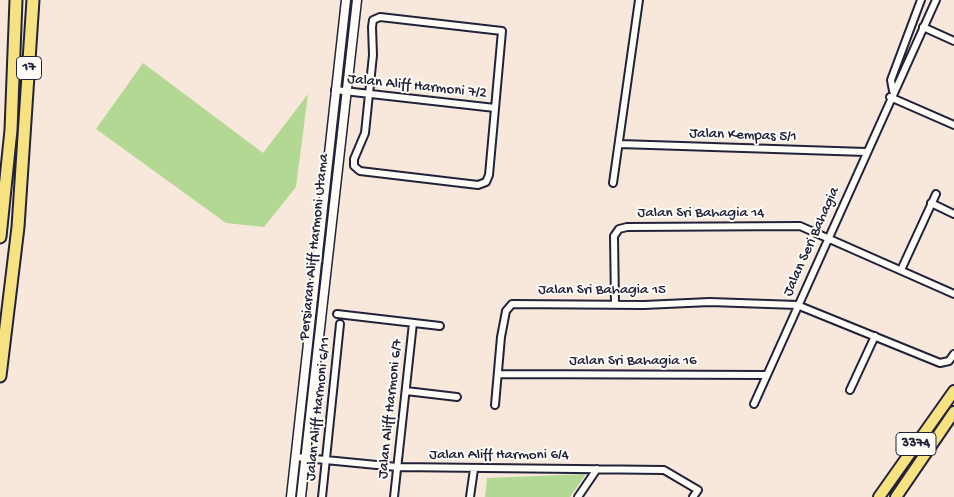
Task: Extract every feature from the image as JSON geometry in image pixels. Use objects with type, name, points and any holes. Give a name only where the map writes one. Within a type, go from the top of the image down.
[{"type":"highway","name":"17","points":[[0,237],[11,130],[16,0]]},
{"type":"highway","name":"17","points":[[0,376],[18,227],[33,0]]},
{"type":"main road","name":"3374","points":[[879,497],[954,392]]},
{"type":"main road","name":"3374","points":[[896,497],[954,412]]},
{"type":"street","name":"Persiaran Aliff Harmoni Utama","points":[[291,497],[346,0]]},
{"type":"street","name":"Persiaran Aliff Harmoni Utama","points":[[301,497],[357,0]]},
{"type":"street","points":[[613,183],[639,0]]},
{"type":"street","points":[[921,0],[891,80],[892,94],[954,125]]},
{"type":"street","name":"Jalan Seri Bahagia","points":[[754,404],[797,304],[936,0]]},
{"type":"street","points":[[380,17],[502,31],[489,175],[486,182],[478,185],[360,171],[354,166],[354,159],[365,133],[369,94],[373,56],[373,20],[380,17]]},
{"type":"street","points":[[923,27],[954,41]]},
{"type":"street","name":"Jalan Aliff Harmoni 7/2","points":[[335,90],[495,108]]},
{"type":"street","name":"Jalan Kempas 5/1","points":[[620,144],[866,152]]},
{"type":"street","points":[[901,270],[936,194]]},
{"type":"street","points":[[931,203],[954,214]]},
{"type":"street","name":"Jalan Sri Bahagia 14","points":[[615,304],[614,236],[619,229],[626,227],[800,226],[827,238]]},
{"type":"street","points":[[827,238],[954,294]]},
{"type":"street","name":"Jalan Sri Bahagia 15","points":[[496,405],[506,311],[512,304],[710,302],[797,304]]},
{"type":"street","points":[[797,304],[940,363],[949,361],[954,354]]},
{"type":"street","points":[[337,314],[440,326]]},
{"type":"street","name":"Jalan Aliff Harmoni 6/7","points":[[394,497],[413,323]]},
{"type":"street","name":"Jalan Aliff Harmoni 6/11","points":[[322,497],[340,324]]},
{"type":"street","points":[[850,390],[875,336]]},
{"type":"street","name":"Jalan Sri Bahagia 16","points":[[498,374],[766,375]]},
{"type":"street","points":[[406,391],[457,397]]},
{"type":"street","name":"Jalan Aliff Harmoni 6/4","points":[[295,457],[397,468],[668,471],[698,490],[694,497]]},
{"type":"street","points":[[470,497],[474,469]]},
{"type":"street","points":[[578,497],[597,469]]},
{"type":"green space","points":[[143,63],[263,153],[308,94],[296,187],[264,227],[226,223],[96,129]]},
{"type":"green space","points":[[586,474],[570,497],[485,497],[487,478]]}]
